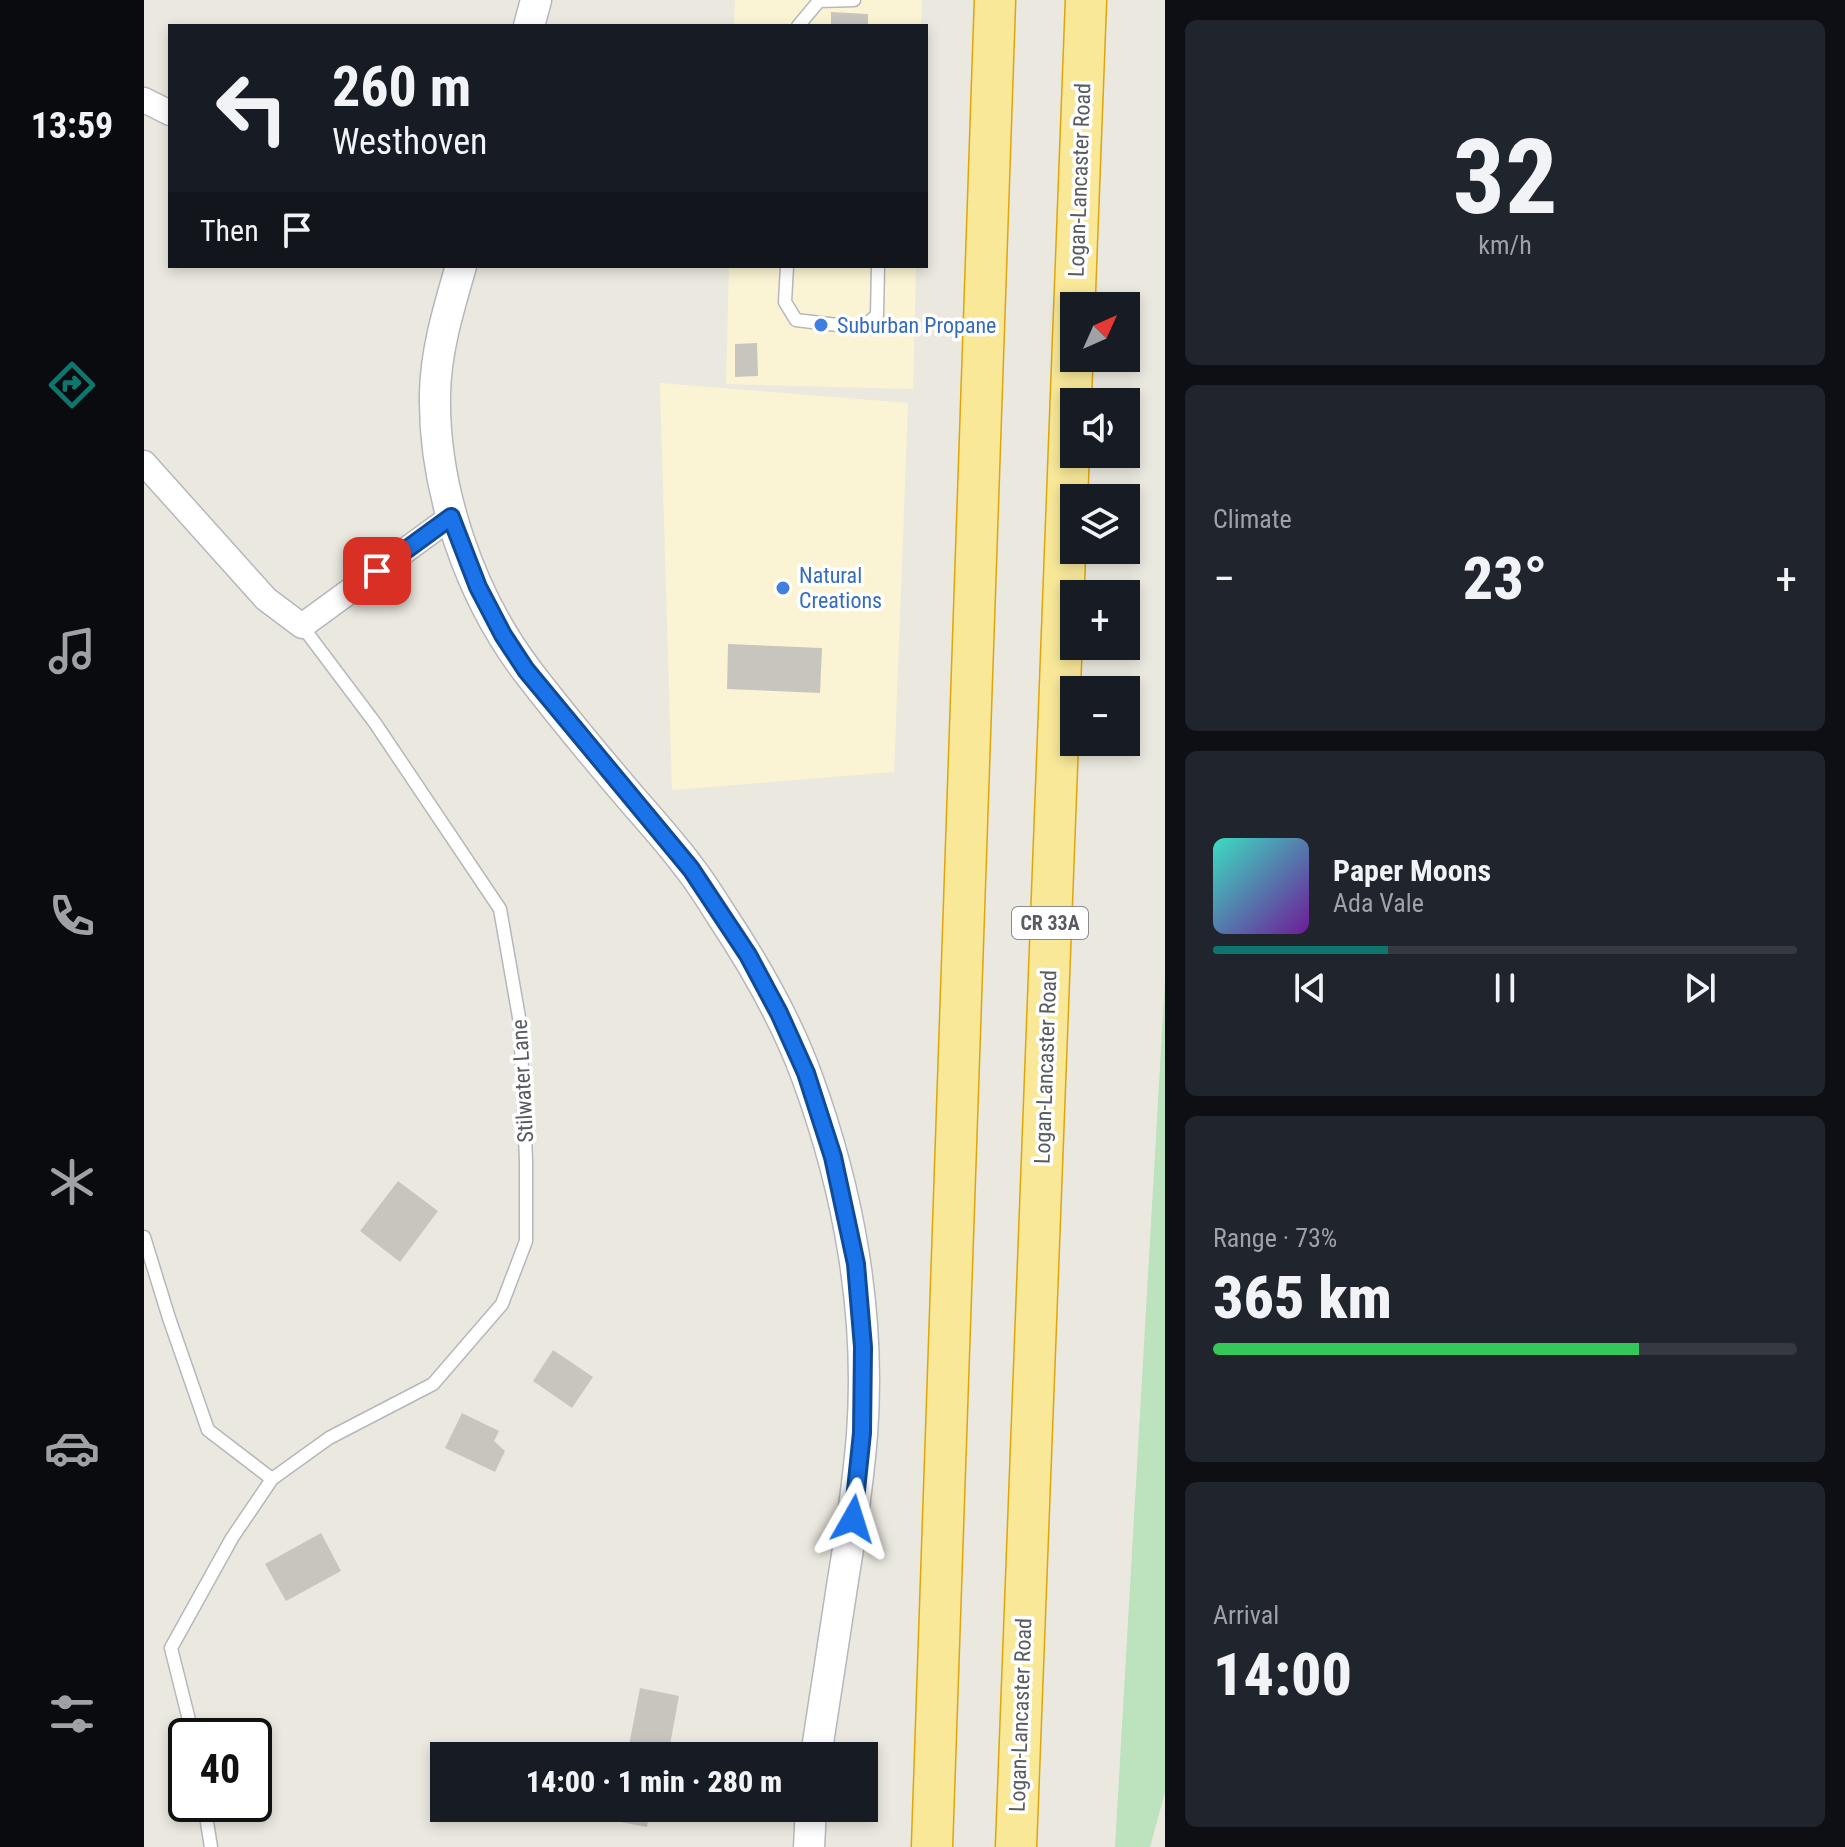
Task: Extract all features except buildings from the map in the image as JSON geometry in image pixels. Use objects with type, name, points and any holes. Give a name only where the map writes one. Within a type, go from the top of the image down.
[{"type":"highway","points":[[932,1847],[995,0]]},
{"type":"highway","name":"Logan-Lancaster Road","points":[[1016,1847],[1086,0]]},
{"type":"street","points":[[530,24],[536,0]]},
{"type":"street","points":[[144,100],[168,112]]},
{"type":"street","points":[[460,268],[441,336],[435,389],[436,432],[439,464],[451,517],[478,587],[526,670],[691,869],[748,955],[806,1073],[839,1177],[856,1264],[863,1347],[862,1433],[853,1519],[818,1742]]},
{"type":"street","points":[[144,463],[266,599],[302,626],[451,517]]},
{"type":"street","points":[[809,1847],[810,1822]]},
{"type":"lane","points":[[800,24],[819,1],[854,0]]},
{"type":"lane","points":[[787,268],[785,302],[796,320],[862,328],[877,315],[878,268]]},
{"type":"lane","name":"Stilwater Lane","points":[[188,1718],[171,1648],[232,1538],[272,1479],[329,1438],[433,1384],[502,1304],[526,1241],[520,1023],[500,909],[375,723],[302,626]]},
{"type":"lane","points":[[144,1237],[208,1430],[272,1479]]},
{"type":"lane","points":[[207,1822],[211,1847]]},
{"type":"shaded area","points":[[735,0],[922,0],[921,24],[734,24]]},
{"type":"shaded area","name":"Suburban Propane","points":[[729,268],[916,268],[913,389],[726,384]]},
{"type":"shaded area","name":"Natural Creations","points":[[660,383],[908,403],[894,772],[672,790]]},
{"type":"green space","points":[[1165,980],[1165,1792],[1150,1847],[1115,1847]]},
{"type":"place","name":"Suburban Propane","points":[[821,325]]},
{"type":"place","name":"Natural Creations","points":[[783,588]]},
{"type":"route","points":[[377,571],[451,517],[478,587],[526,670],[691,869],[748,955],[779,1013],[806,1073],[828,1136],[856,1264],[863,1347],[862,1433],[853,1519]]}]
